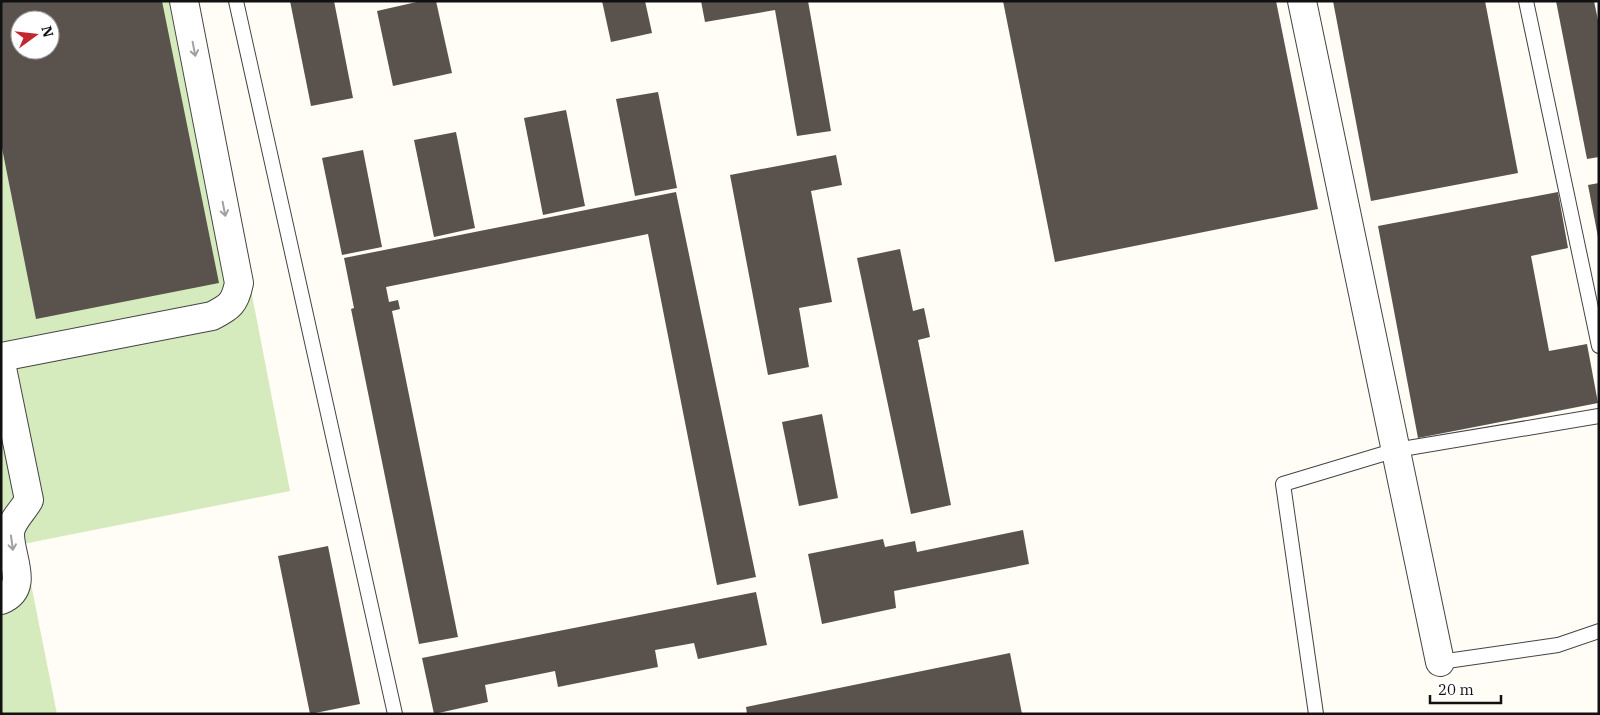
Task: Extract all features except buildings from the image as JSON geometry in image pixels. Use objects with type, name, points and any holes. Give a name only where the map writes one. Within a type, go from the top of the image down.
[{"type":"street","points":[[1,357],[212,316],[227,308],[236,298],[239,283],[184,1]]},
{"type":"street","points":[[1302,1],[1440,662]]},
{"type":"street","points":[[1,363],[29,500],[23,511],[14,521],[10,533],[18,579],[14,590],[1,600]]},
{"type":"lane","points":[[236,1],[395,714]]},
{"type":"lane","points":[[1526,1],[1599,346]]},
{"type":"lane","points":[[1316,714],[1284,484],[1396,450],[1599,416]]},
{"type":"lane","points":[[1440,662],[1558,645],[1599,631]]},
{"type":"green space","points":[[1,1],[195,1],[290,491],[23,544],[57,714],[1,714]]}]
